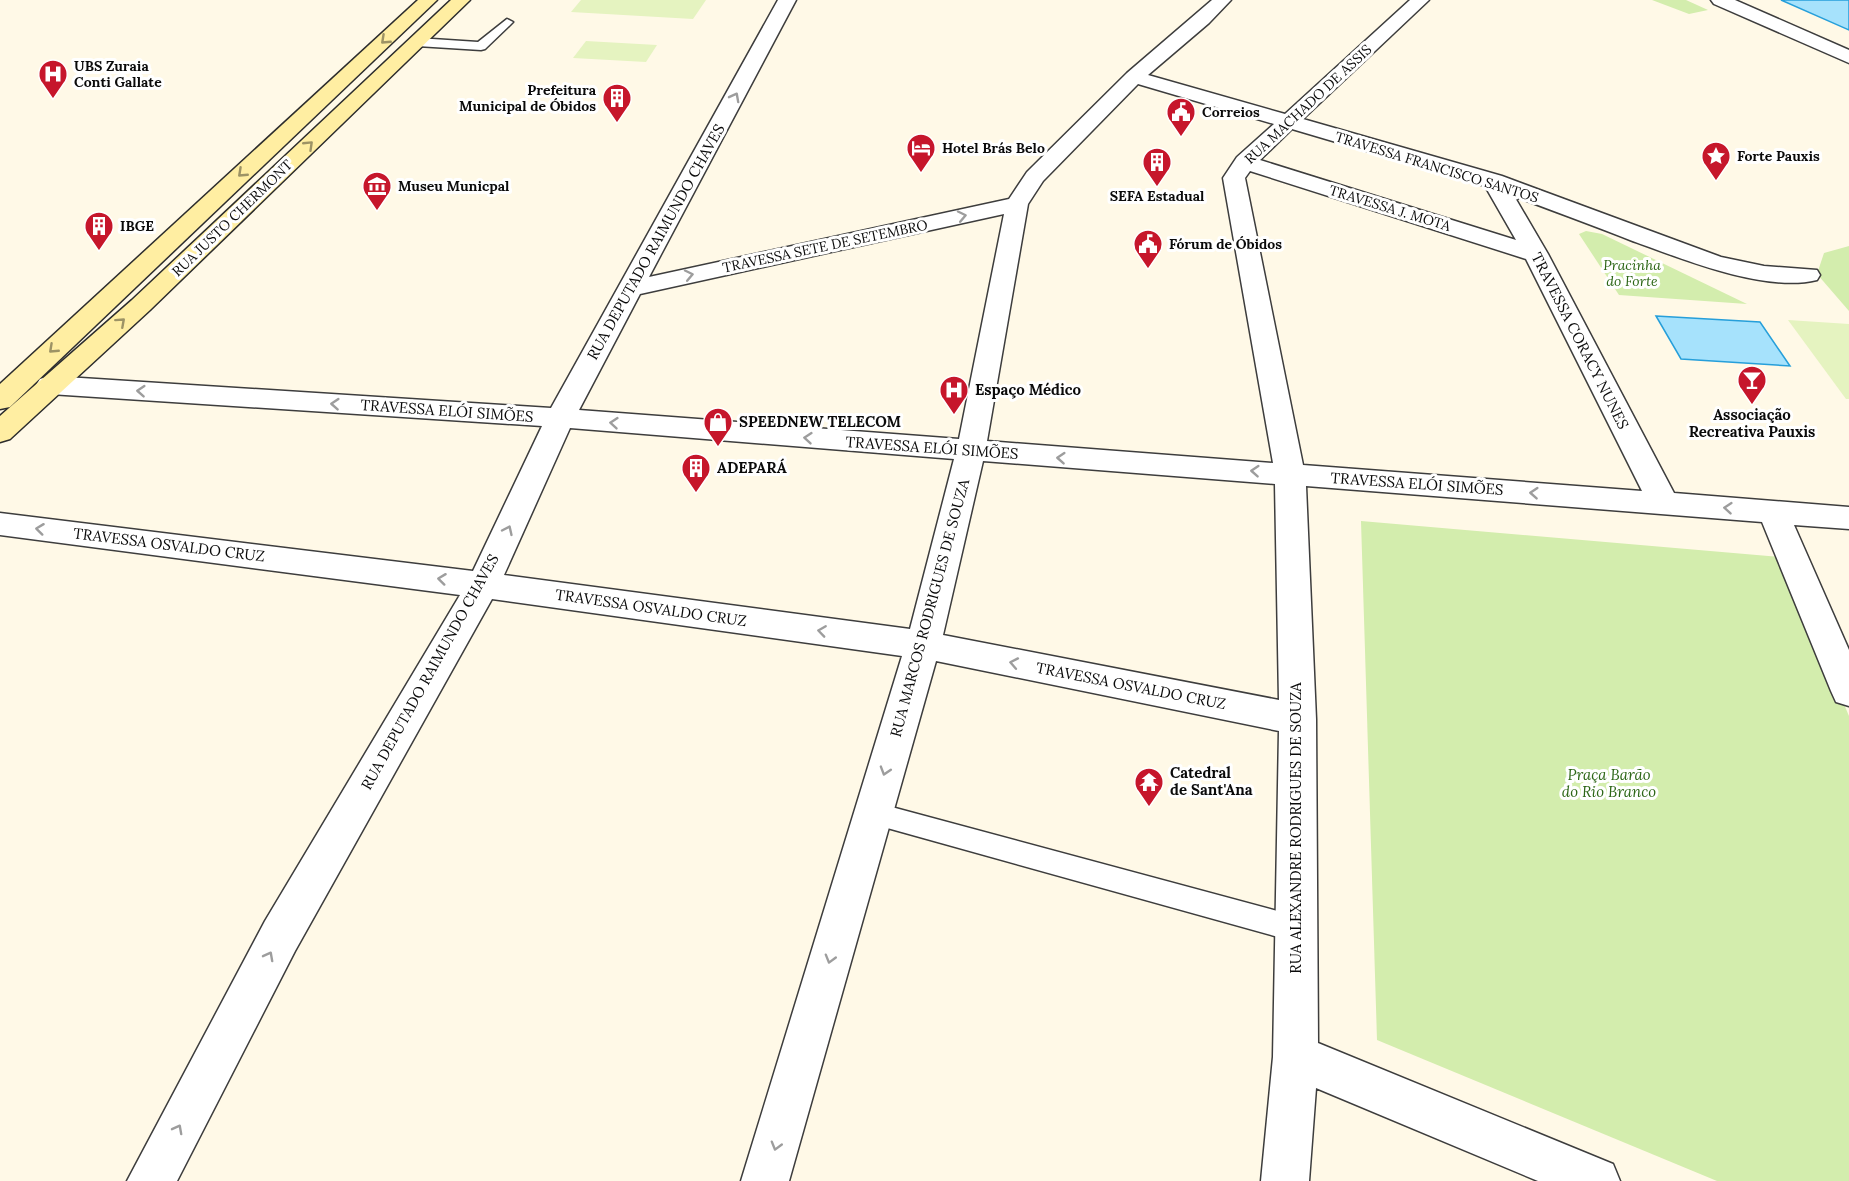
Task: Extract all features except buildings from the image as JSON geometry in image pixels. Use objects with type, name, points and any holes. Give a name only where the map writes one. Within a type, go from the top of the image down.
[{"type":"street","name":"RUA JUSTO CHERMONT","points":[[5,390],[428,0]]},
{"type":"street","name":"RUA JUSTO CHERMONT","points":[[0,432],[141,304],[461,0]]},
{"type":"street","name":"RUA DEPUTADO RAIMUNDO CHAVES","points":[[151,1181],[280,936],[483,585],[560,418],[787,0]]},
{"type":"street","name":"RUA MACHADO DE ASSIS","points":[[1290,474],[1234,178],[1245,162],[1420,0]]},
{"type":"street","points":[[1720,0],[1849,57]]},
{"type":"street","name":"RUA MARCOS RODRIGUES DE SOUZA","points":[[765,1181],[923,645],[971,451],[1017,204],[1035,177],[1134,77],[1196,9],[1220,1]]},
{"type":"street","name":"TRAVESSA FRANCISCO SANTOS","points":[[1134,77],[1494,181],[1715,263],[1771,274],[1808,275]]},
{"type":"street","name":"TRAVESSA J. MOTA","points":[[1245,162],[1536,254]]},
{"type":"street","name":"TRAVESSA CORACY NUNES","points":[[1494,181],[1536,254],[1663,502]]},
{"type":"street","name":"TRAVESSA SETE DE SETEMBRO","points":[[632,288],[1017,204]]},
{"type":"street","name":"TRAVESSA ELÓI SIMÕES","points":[[5,390],[50,385],[560,418],[1849,518]]},
{"type":"street","name":"RUA ALEXANDRE RODRIGUES DE SOUZA","points":[[1285,1181],[1296,1057],[1298,719],[1290,474]]},
{"type":"street","points":[[1773,512],[1849,691]]},
{"type":"street","name":"TRAVESSA OSVALDO CRUZ","points":[[0,524],[483,585],[923,645],[1298,719]]},
{"type":"street","points":[[1296,1057],[1596,1181]]},
{"type":"lane","points":[[417,42],[484,46],[507,22]]},
{"type":"lane","points":[[873,813],[1296,929]]},
{"type":"green space","points":[[581,0],[706,0],[693,19],[571,12]]},
{"type":"green space","points":[[1652,0],[1686,0],[1708,10],[1689,14]]},
{"type":"green space","points":[[586,41],[657,45],[646,62],[573,58]]},
{"type":"green space","name":"Pracinha do Forte","points":[[1586,231],[1602,234],[1747,304],[1619,295],[1579,234]]},
{"type":"green space","points":[[1849,246],[1849,311],[1817,274],[1824,253]]},
{"type":"green space","points":[[1788,320],[1849,324],[1849,399],[1846,399]]},
{"type":"green space","name":"Praça Barão do Rio Branco","points":[[1361,521],[1781,557],[1849,716],[1849,1181],[1717,1181],[1377,1040]]},
{"type":"water","points":[[1781,0],[1849,0],[1849,30]]},
{"type":"water","points":[[1656,316],[1760,322],[1790,366],[1681,359]]},
{"type":"place","name":"UBS Zuraia Conti Gallate","points":[[53,100]]},
{"type":"place","name":"Prefeitura Municipal de Óbidos","points":[[617,124]]},
{"type":"place","name":"Correios","points":[[1181,138]]},
{"type":"place","name":"Hotel Brás Belo","points":[[921,174]]},
{"type":"place","name":"Forte Pauxis","points":[[1716,182]]},
{"type":"place","name":"SEFA Estadual","points":[[1157,188]]},
{"type":"place","name":"Museu Municpal","points":[[377,212]]},
{"type":"place","name":"IBGE","points":[[99,252]]},
{"type":"place","name":"Fórum de Óbidos","points":[[1148,270]]},
{"type":"place","name":"Associação Recreativa Pauxis","points":[[1752,406]]},
{"type":"place","name":"Espaço Médico","points":[[954,416]]},
{"type":"place","name":"SPEEDNEW TELECOM","points":[[718,448]]},
{"type":"place","name":"ADEPARÁ","points":[[696,494]]},
{"type":"place","name":"Catedral de Sant'Ana","points":[[1149,808]]}]
